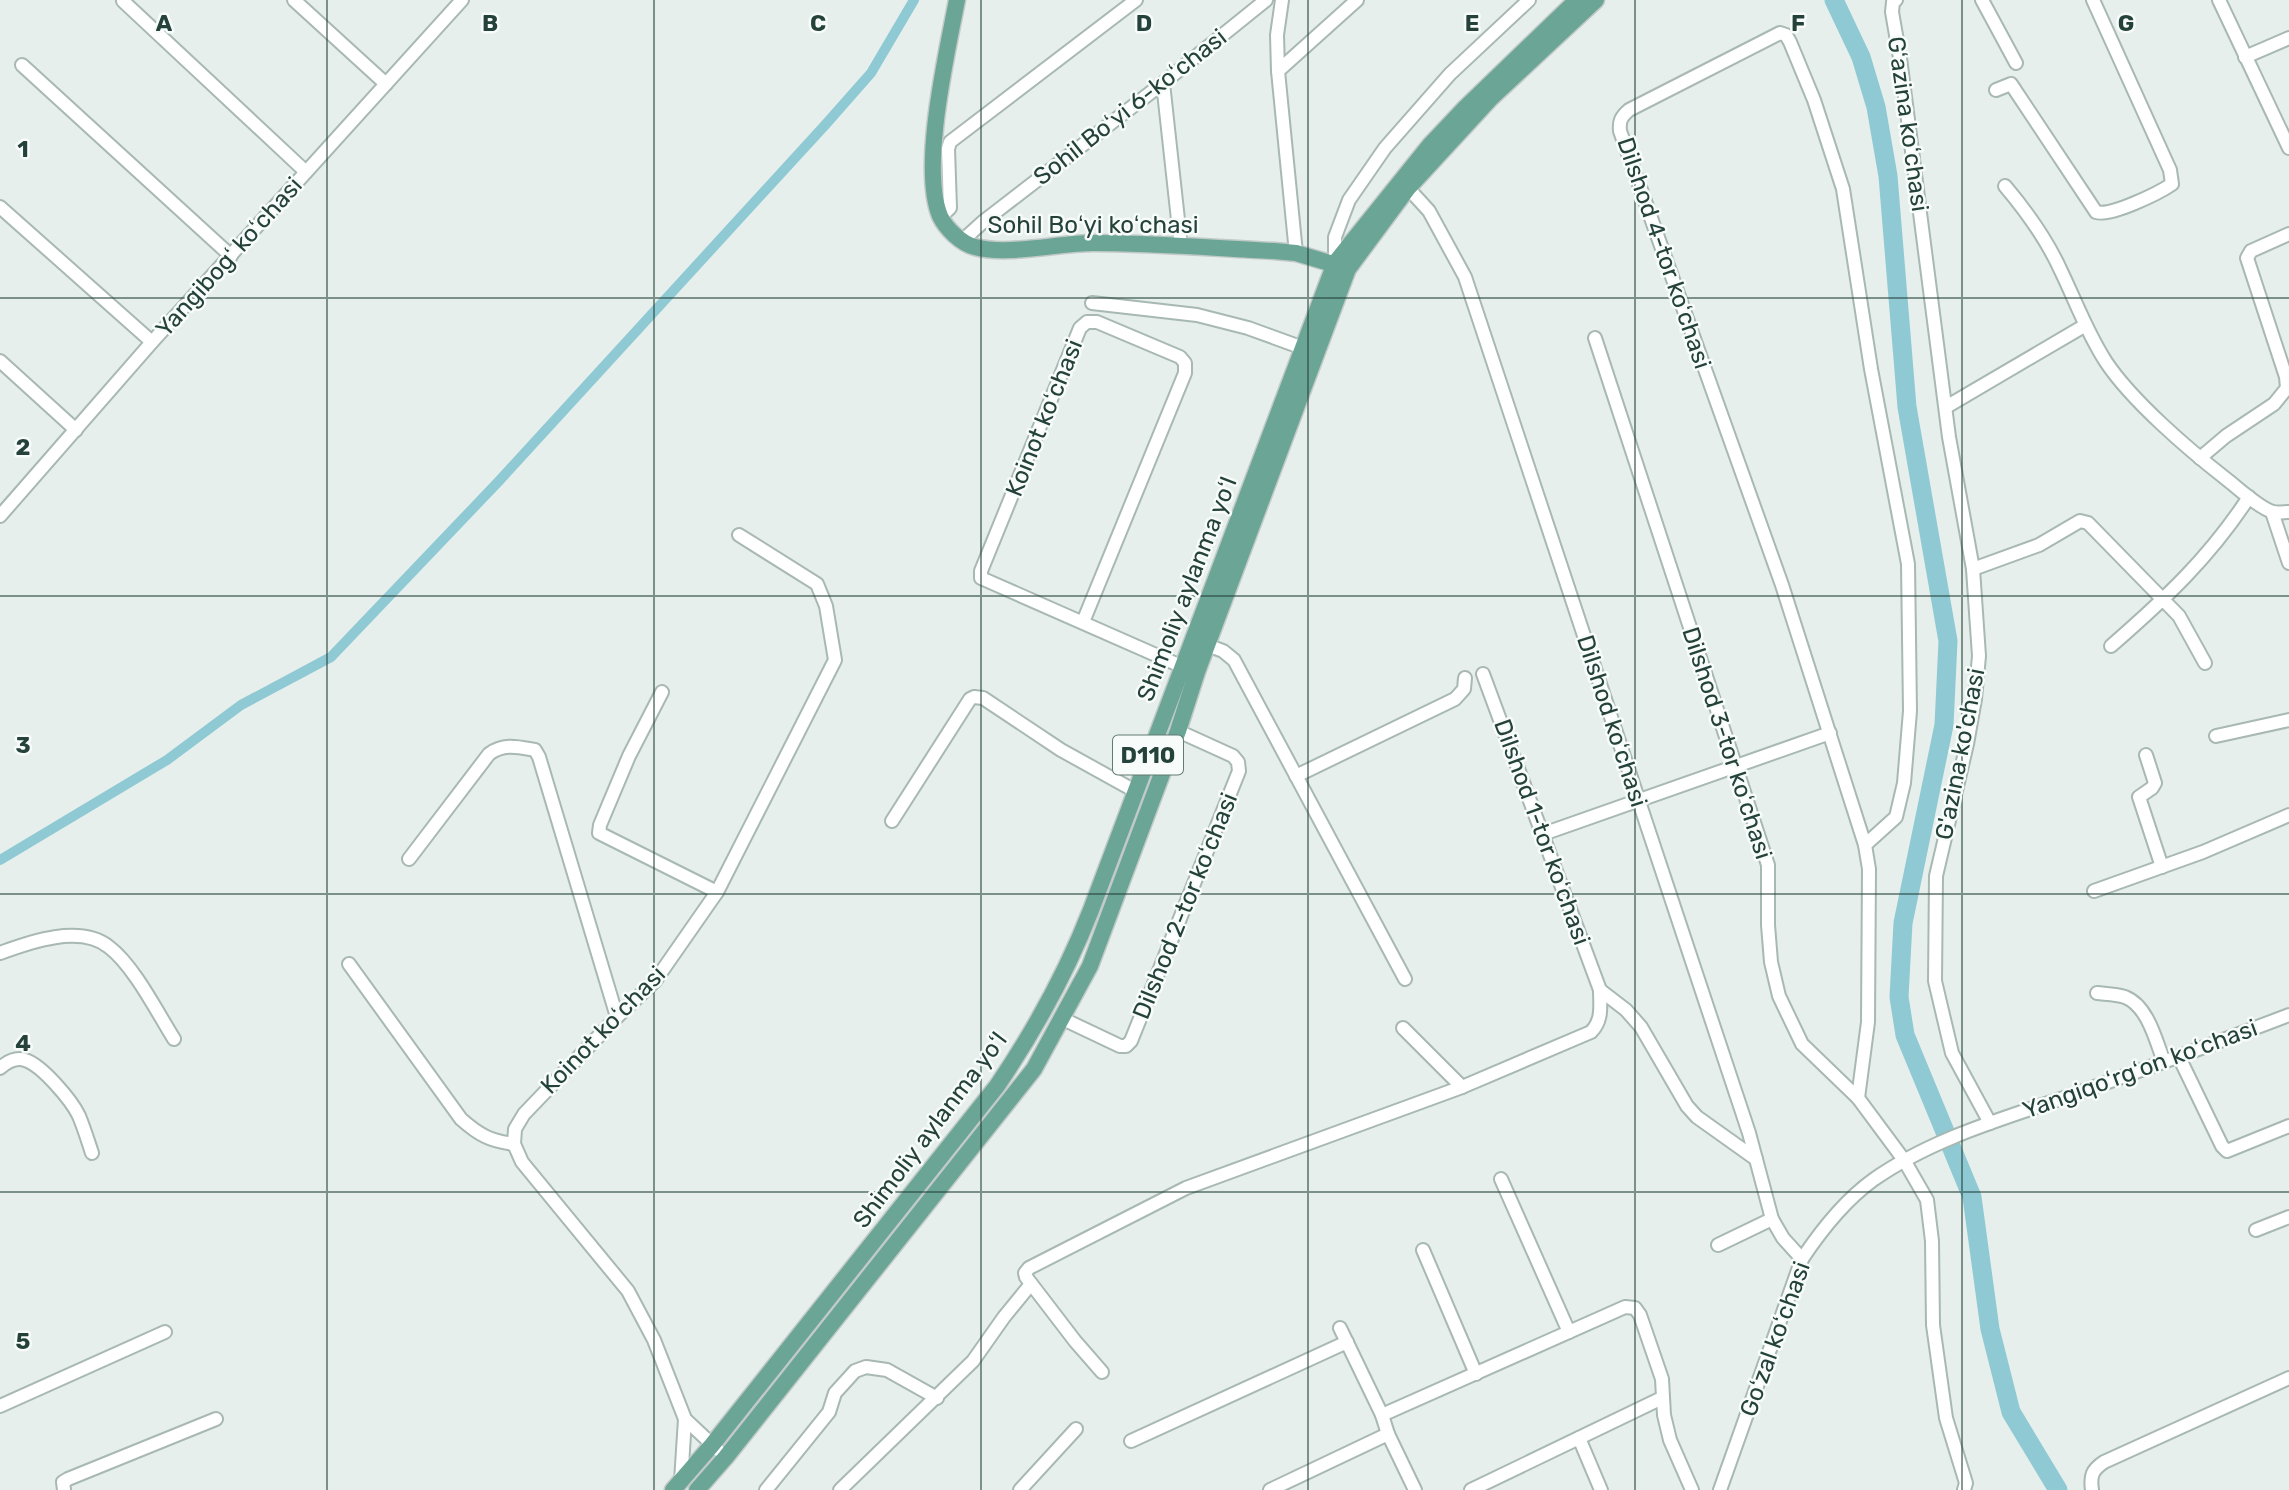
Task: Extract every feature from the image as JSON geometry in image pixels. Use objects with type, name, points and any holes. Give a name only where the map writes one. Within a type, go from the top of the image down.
[{"type":"main road","points":[[940,217],[935,192],[934,162],[940,85],[957,0]]},
{"type":"main road","name":"Shimoliy aylanma yoʻl","points":[[677,1485],[712,1445],[997,1086],[1023,1047],[1064,975],[1091,911],[1135,791],[1189,669],[1303,348],[1342,266],[1430,145],[1577,0]]},
{"type":"main road","name":"Shimoliy aylanma yoʻl","points":[[697,1490],[1034,1069],[1090,965],[1178,731],[1189,669],[1207,645],[1342,266],[1408,188],[1490,99],[1596,0]]},
{"type":"main road","name":"Sohil Boʻyi koʻchasi","points":[[940,217],[962,241],[975,247],[998,250],[1092,243],[1181,247],[1296,253],[1342,266]]},
{"type":"main road","points":[[939,1159],[956,1168]]},
{"type":"street","points":[[294,0],[386,84]]},
{"type":"street","name":"Yangibogʻ koʻchasi","points":[[0,516],[152,342],[462,0]]},
{"type":"street","points":[[940,217],[950,208],[950,142],[1136,0]]},
{"type":"street","name":"Sohil Boʻyi 6-koʻchasi","points":[[962,241],[984,220],[1266,0]]},
{"type":"street","points":[[1282,0],[1277,35],[1278,71],[1296,253]]},
{"type":"street","points":[[1278,71],[1357,0]]},
{"type":"street","points":[[1342,266],[1335,237],[1349,200],[1385,148],[1450,74],[1529,0]]},
{"type":"street","name":"Gʻazina koʻchasi","points":[[1896,0],[1893,2],[1892,12],[1924,250]]},
{"type":"street","points":[[1982,0],[2016,63]]},
{"type":"street","points":[[1997,90],[2011,84],[2096,212],[2101,214],[2117,210],[2172,184],[2170,170],[2093,0]]},
{"type":"street","points":[[2219,0],[2289,148]]},
{"type":"street","points":[[123,1],[306,172]]},
{"type":"street","name":"Dilshod 4-tor koʻchasi","points":[[1858,1098],[1868,1022],[1869,869],[1865,845],[1782,584],[1619,122],[1621,116],[1629,110],[1780,33],[1786,35],[1814,100],[1843,189],[1871,369],[1908,564],[1910,711],[1904,783],[1896,817],[1865,845]]},
{"type":"street","points":[[2245,57],[2289,38]]},
{"type":"street","points":[[22,65],[231,256]]},
{"type":"street","points":[[1163,83],[1181,247]]},
{"type":"street","points":[[2006,186],[2045,241],[2084,326],[2107,364],[2126,387],[2200,458],[2249,497],[2272,512],[2289,512]]},
{"type":"street","name":"Dilshod koʻchasi","points":[[1408,188],[1429,211],[1465,277],[1756,1159],[1772,1219],[1783,1238],[1802,1259]]},
{"type":"street","points":[[0,207],[152,342]]},
{"type":"street","points":[[2200,458],[2226,436],[2274,404],[2287,388],[2286,377],[2247,258],[2251,251],[2289,234]]},
{"type":"street","name":"G'azina ko'chasi","points":[[1924,250],[1949,437],[1973,569],[1979,656],[1975,699],[1936,876],[1934,981],[1952,1054],[1990,1123]]},
{"type":"street","points":[[1092,303],[1197,315],[1248,328],[1303,348]]},
{"type":"street","name":"Koinot koʻchasi","points":[[1083,622],[1185,373],[1185,363],[1180,356],[1097,322],[1087,322],[1080,328],[981,571],[981,578],[1189,669]]},
{"type":"street","points":[[1946,407],[2084,326]]},
{"type":"street","name":"Dilshod 3-tor koʻchasi","points":[[1595,338],[1768,865],[1771,962],[1779,996],[1802,1044],[1858,1098],[1903,1160],[1927,1200],[1932,1241],[1934,1325],[1946,1418],[1966,1483],[1964,1490]]},
{"type":"street","points":[[0,361],[76,430]]},
{"type":"street","points":[[2111,646],[2164,599],[2211,550],[2249,497]]},
{"type":"street","points":[[2272,512],[2289,563]]},
{"type":"street","points":[[1973,569],[2039,545],[2080,521],[2088,523],[2136,574],[2164,599],[2187,627],[2205,663]]},
{"type":"street","name":"Koinot koʻchasi","points":[[514,1144],[515,1129],[524,1114],[655,981],[717,892],[835,660],[826,606],[817,584],[739,535]]},
{"type":"street","points":[[1207,645],[1223,651],[1234,660],[1405,979]]},
{"type":"street","name":"Dilshod 1-tor koʻchasi","points":[[1483,674],[1600,989]]},
{"type":"street","points":[[1296,776],[1455,699],[1464,689],[1465,678]]},
{"type":"street","points":[[662,692],[629,756],[600,825],[599,834],[717,892]]},
{"type":"street","points":[[892,821],[970,699],[974,697],[984,698],[1061,750],[1135,791]]},
{"type":"street","points":[[2216,736],[2289,720]]},
{"type":"street","name":"Dilshod 2-tor koʻchasi","points":[[1061,1018],[1119,1046],[1126,1046],[1131,1041],[1161,970],[1239,771],[1238,762],[1233,756],[1178,731]]},
{"type":"street","points":[[1543,834],[1830,733]]},
{"type":"street","points":[[409,859],[489,754],[498,747],[515,746],[535,750],[617,1017]]},
{"type":"street","points":[[2146,755],[2155,783],[2139,797],[2162,867]]},
{"type":"street","points":[[2094,891],[2162,867],[2289,815]]},
{"type":"street","points":[[0,953],[54,938],[82,936],[107,945],[127,965],[174,1039]]},
{"type":"street","points":[[349,964],[461,1119],[479,1135],[514,1144],[522,1162],[628,1291],[654,1340],[685,1419],[726,1457]]},
{"type":"street","points":[[1600,989],[1626,1010],[1641,1027],[1687,1106],[1697,1117],[1756,1159]]},
{"type":"street","points":[[1102,1371],[1074,1341],[1031,1284],[1025,1273],[1029,1268],[1186,1188],[1462,1087],[1591,1032],[1598,1025],[1600,1018],[1600,989]]},
{"type":"street","points":[[2097,993],[2124,997],[2135,1003],[2147,1020],[2164,1062]]},
{"type":"street","name":"Yangiqoʻrgʻon koʻchasi","points":[[1919,1153],[1990,1123],[2179,1057],[2289,1015]]},
{"type":"street","points":[[1403,1028],[1462,1087]]},
{"type":"street","points":[[2179,1057],[2222,1146],[2227,1151],[2289,1126]]},
{"type":"street","points":[[0,1068],[8,1061],[24,1059],[36,1066],[69,1100],[79,1116],[92,1153]]},
{"type":"street","name":"Goʻzal koʻchasi","points":[[1720,1490],[1802,1259],[1844,1204],[1903,1160],[1919,1153]]},
{"type":"street","points":[[1501,1179],[1569,1332]]},
{"type":"street","points":[[2256,1230],[2289,1217]]},
{"type":"street","points":[[1718,1245],[1772,1219]]},
{"type":"street","points":[[1423,1250],[1476,1374]]},
{"type":"street","points":[[840,1490],[973,1361],[1031,1284]]},
{"type":"street","points":[[1382,1415],[1625,1307],[1634,1308],[1640,1315],[1662,1379],[1662,1398],[1670,1440],[1692,1490]]},
{"type":"street","points":[[1340,1328],[1415,1490]]},
{"type":"street","points":[[0,1406],[165,1332]]},
{"type":"street","points":[[1131,1441],[1347,1342]]},
{"type":"street","points":[[766,1490],[829,1412],[835,1394],[855,1371],[866,1367],[887,1370],[937,1398]]},
{"type":"street","points":[[2092,1490],[2090,1479],[2095,1468],[2104,1462],[2289,1378]]},
{"type":"street","points":[[1471,1490],[1662,1398]]},
{"type":"street","points":[[64,1490],[63,1482],[68,1479],[216,1419]]},
{"type":"street","points":[[677,1485],[685,1419]]},
{"type":"street","points":[[1020,1490],[1076,1429]]},
{"type":"street","points":[[1270,1490],[1388,1434]]},
{"type":"street","points":[[1579,1437],[1601,1490]]},
{"type":"waterway","points":[[0,860],[167,760],[241,705],[331,657],[499,481],[826,124],[871,73],[914,0]]},
{"type":"waterway","points":[[1834,0],[1861,57],[1876,107],[1888,176],[1907,407],[1948,641],[1944,725],[1903,923],[1899,997],[1905,1035],[1972,1197],[1990,1329],[2011,1412],[2058,1490]]}]
